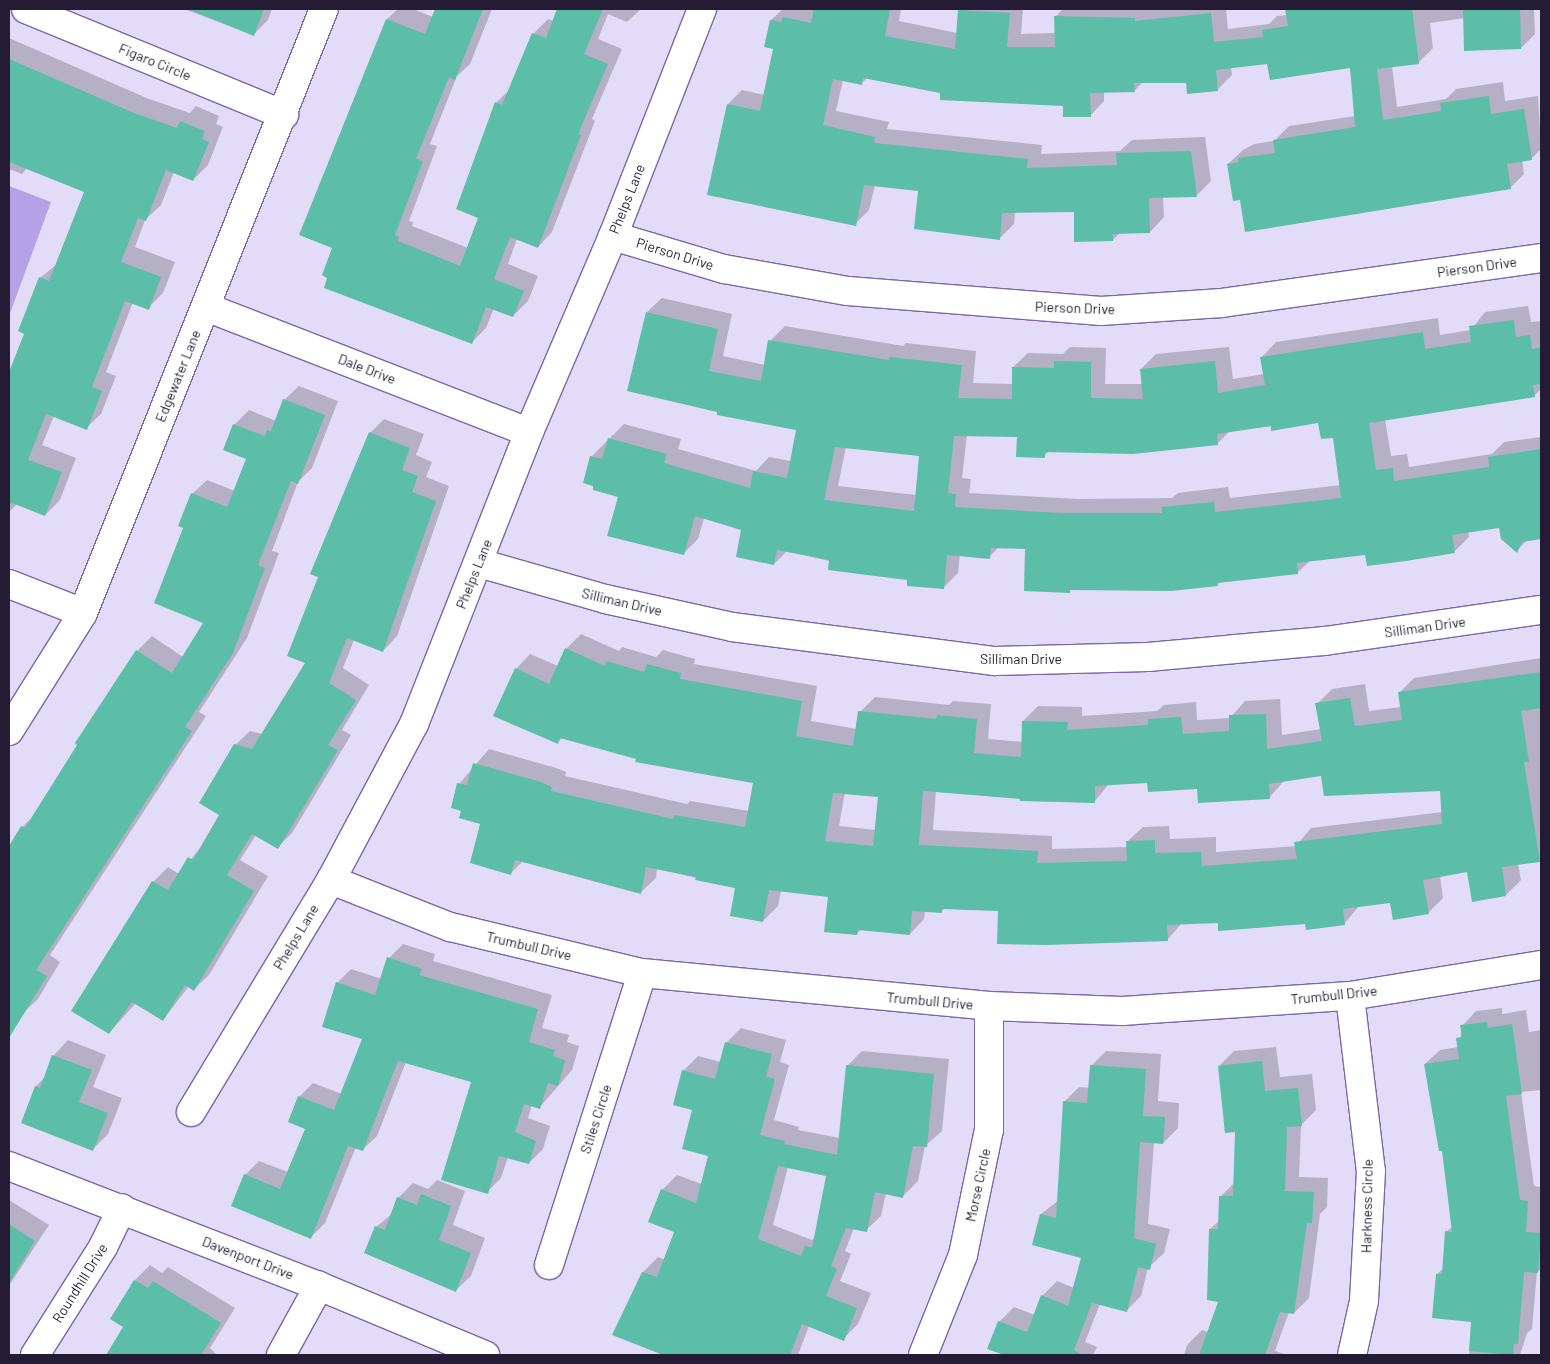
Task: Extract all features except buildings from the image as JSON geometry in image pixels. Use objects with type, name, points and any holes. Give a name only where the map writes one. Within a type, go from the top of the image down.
[{"type":"street","name":"Figaro Circle","points":[[26,9],[284,115]]},
{"type":"street","name":"Edgewater Lane","points":[[9,731],[84,613],[284,115],[324,9]]},
{"type":"street","name":"Phelps Lane","points":[[191,1112],[331,880],[414,724],[529,432],[613,236],[702,9]]},
{"type":"street","name":"Pierson Drive","points":[[613,236],[724,269],[848,291],[1100,311],[1222,304],[1541,258]]},
{"type":"street","name":"Dale Drive","points":[[206,307],[529,432]]},
{"type":"street","name":"Silliman Drive","points":[[479,563],[605,599],[732,626],[995,661],[1148,658],[1326,641],[1541,610]]},
{"type":"street","points":[[9,584],[84,613]]},
{"type":"street","name":"Trumbull Drive","points":[[331,880],[450,927],[642,973],[989,1006],[1122,1011],[1350,996],[1541,965]]},
{"type":"street","name":"Stiles Circle","points":[[549,1265],[642,973]]},
{"type":"street","name":"Harkness Circle","points":[[1350,996],[1371,1171],[1364,1301],[1352,1355]]},
{"type":"street","name":"Morse Circle","points":[[924,1355],[963,1255],[989,1130],[989,1006]]},
{"type":"street","name":"Davenport Drive","points":[[9,1166],[122,1208],[319,1286],[485,1355]]},
{"type":"street","name":"Roundhill Drive","points":[[34,1355],[104,1246],[122,1208]]},
{"type":"street","points":[[281,1355],[319,1286]]},
{"type":"shaded area","points":[[9,186],[51,202],[9,316]]}]
